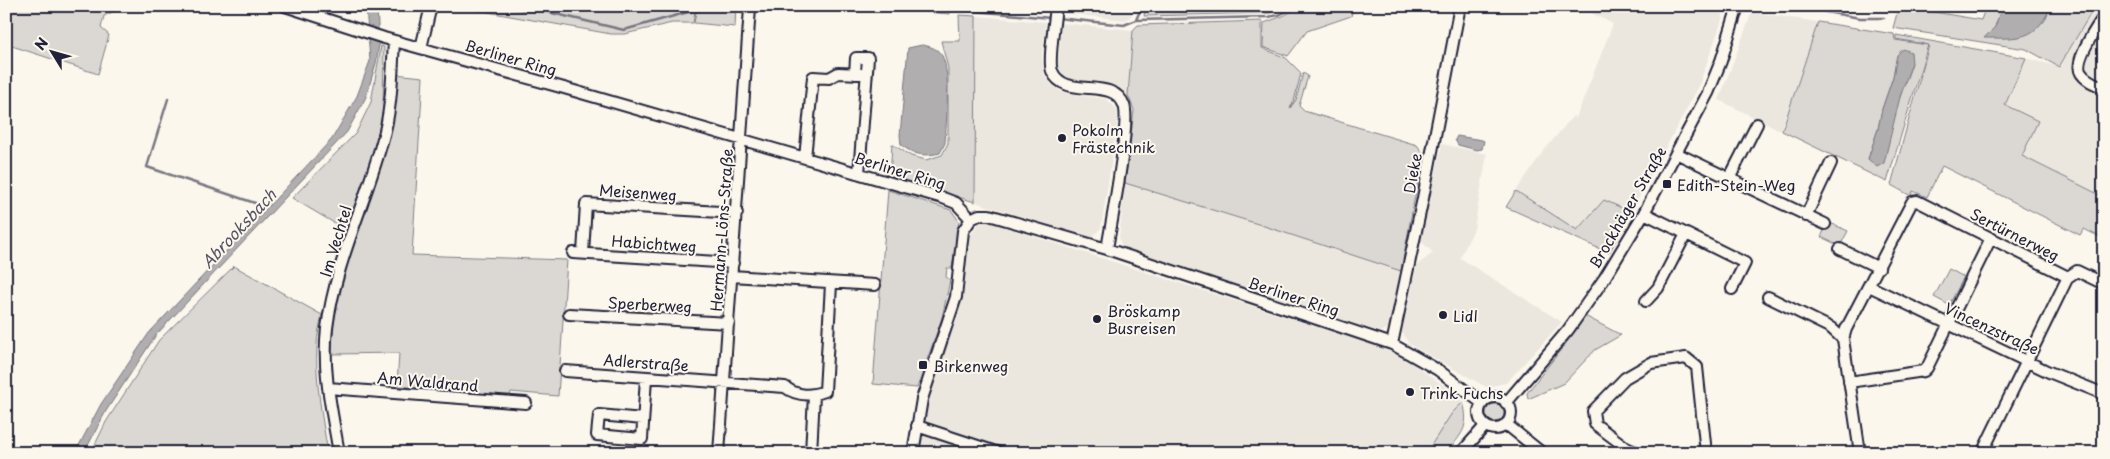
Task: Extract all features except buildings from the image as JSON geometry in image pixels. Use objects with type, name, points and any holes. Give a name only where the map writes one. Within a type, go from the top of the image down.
[{"type":"street","name":"Berliner Ring","points":[[285,6],[363,32],[859,173],[956,203],[971,219],[978,215],[989,215],[1107,249],[1392,344],[1438,370],[1482,403]]},
{"type":"street","points":[[421,48],[431,6]]},
{"type":"street","name":"Dieke","points":[[1392,344],[1411,247],[1424,198],[1460,6]]},
{"type":"street","name":"Brockhäger Straße","points":[[1506,403],[1568,330],[1604,279],[1644,213],[1708,93],[1721,60],[1738,6]]},
{"type":"street","points":[[1056,7],[1052,70],[1058,79],[1067,85],[1110,91],[1118,96],[1124,105],[1125,128],[1107,249]]},
{"type":"street","name":"Hermann-Löns-Straße","points":[[719,453],[750,8]]},
{"type":"street","points":[[2104,16],[2081,56],[2079,66],[2080,71],[2087,79],[2104,88]]},
{"type":"street","name":"Im Vechtel","points":[[339,453],[328,388],[327,329],[333,296],[383,141],[388,114],[389,39]]},
{"type":"street","points":[[854,74],[856,58],[868,58],[859,173]]},
{"type":"street","points":[[805,158],[813,77],[829,78],[838,73],[866,75]]},
{"type":"street","points":[[1729,179],[1757,124]]},
{"type":"street","points":[[1676,153],[1825,224]]},
{"type":"street","points":[[1806,216],[1831,163]]},
{"type":"street","name":"Sertürnerweg","points":[[1878,268],[1912,202],[1917,201],[2068,277],[2077,271],[2104,284]]},
{"type":"street","name":"Meisenweg","points":[[578,253],[586,204],[737,213]]},
{"type":"street","points":[[1644,213],[1745,263],[1732,289]]},
{"type":"street","points":[[913,453],[917,426],[930,373],[956,297],[964,231],[971,219]]},
{"type":"street","points":[[1646,300],[1658,288],[1686,234]]},
{"type":"street","points":[[1849,382],[1924,371],[1927,368],[1991,238]]},
{"type":"street","points":[[1840,249],[1878,268],[1846,329],[1843,339],[1860,453]]},
{"type":"street","name":"Habichtweg","points":[[578,253],[733,263]]},
{"type":"street","points":[[732,276],[831,284],[875,285]]},
{"type":"street","points":[[1982,453],[2068,277]]},
{"type":"street","points":[[810,453],[814,395],[825,391],[831,284]]},
{"type":"street","name":"Vincenzstraße","points":[[1869,286],[1948,325],[2104,394]]},
{"type":"street","points":[[1768,297],[1831,328],[1843,339]]},
{"type":"street","name":"Sperberweg","points":[[569,314],[729,323]]},
{"type":"street","points":[[1639,453],[1628,449],[1595,424],[1593,411],[1625,378],[1651,363],[1686,358],[1697,367],[1706,453]]},
{"type":"street","name":"Adlerstraße","points":[[565,372],[785,387],[794,394],[814,395]]},
{"type":"street","points":[[643,419],[599,415],[597,435],[642,439],[646,378]]},
{"type":"street","name":"Am Waldrand","points":[[328,388],[385,392],[397,395],[526,403]]},
{"type":"street","points":[[1492,398],[1497,398],[1506,403],[1510,416],[1506,424],[1494,429],[1485,426],[1479,418],[1482,403],[1492,398]]},
{"type":"street","points":[[1506,424],[1542,453]]},
{"type":"street","points":[[917,426],[999,453]]},
{"type":"street","points":[[1461,453],[1485,426]]},
{"type":"shaded area","points":[[6,6],[118,6],[116,10],[104,16],[101,28],[109,35],[98,74],[6,44]]},
{"type":"shaded area","points":[[366,6],[377,6],[379,45],[366,97],[347,132],[156,335],[106,411],[84,453],[75,453],[101,404],[149,333],[332,139],[357,96],[370,61]]},
{"type":"shaded area","points":[[454,6],[599,6],[623,11],[638,6],[717,6],[695,11],[693,23],[672,23],[625,34],[611,34]]},
{"type":"shaded area","points":[[724,6],[736,6],[735,27],[694,23],[696,12]]},
{"type":"shaded area","points":[[853,6],[950,6],[950,14]]},
{"type":"shaded area","points":[[1064,6],[1136,6],[1130,17],[1125,20],[1063,13]]},
{"type":"shaded area","points":[[1146,6],[1285,6],[1270,13],[1144,16]]},
{"type":"shaded area","points":[[1302,6],[1354,6],[1351,16],[1307,31],[1288,56],[1263,47],[1264,23]]},
{"type":"shaded area","points":[[1578,6],[1725,6],[1721,23],[1698,88],[1631,212],[1604,200],[1577,230],[1516,191],[1542,153],[1573,116],[1576,118],[1613,24]]},
{"type":"shaded area","points":[[1899,6],[1981,20],[1986,6],[2002,6],[1995,27],[1985,37],[2044,22],[2051,6],[2095,6],[2059,67],[2026,49],[1893,28]]},
{"type":"shaded area","points":[[2002,6],[2051,6],[2039,26],[2024,36],[1984,38],[1995,27]]},
{"type":"shaded area","points":[[2095,6],[2104,6],[2104,197],[2021,156],[2005,105],[2026,58],[2060,67]]},
{"type":"shaded area","points":[[1752,12],[1818,22],[1782,131],[1719,100]]},
{"type":"shaded area","points":[[959,15],[976,16],[975,202],[890,177],[892,144],[911,156],[926,160],[942,155],[948,143],[948,68],[941,41],[960,41]]},
{"type":"shaded area","points":[[976,16],[1046,22],[1042,57],[1044,74],[1052,85],[1062,92],[1106,99],[1117,109],[1117,126],[1101,228],[1091,238],[975,202]]},
{"type":"shaded area","points":[[1262,21],[1262,48],[1286,58],[1301,73],[1294,101],[1290,108],[1296,100],[1303,73],[1308,76],[1299,106],[1304,111],[1417,145],[1423,153],[1401,271],[1125,183],[1134,110],[1128,95],[1133,30],[1138,25]]},
{"type":"shaded area","points":[[1818,22],[1894,34],[1895,40],[1928,45],[1887,182],[1782,131]],"holes":[[[1897,55],[1912,63],[1900,97],[1868,159],[1893,77]]]},
{"type":"shaded area","points":[[1061,23],[1133,30],[1128,95],[1116,86],[1070,79],[1063,74],[1058,67]]},
{"type":"shaded area","points":[[1896,35],[2026,58],[2005,105],[2038,121],[2022,156],[2104,197],[2104,239],[2084,229],[2080,235],[1942,166],[1927,197],[1913,191],[1911,196],[1891,185],[1929,45],[1896,39]]},
{"type":"shaded area","points":[[922,45],[932,47],[940,53],[944,60],[947,82],[945,143],[940,153],[929,155],[915,153],[901,145],[900,135],[908,48]]},
{"type":"shaded area","points":[[381,46],[384,47],[383,112],[378,140],[346,230],[292,198],[356,133],[371,102]]},
{"type":"shaded area","points":[[1903,49],[1911,52],[1912,63],[1900,97],[1884,163],[1877,167],[1868,159],[1893,77],[1897,55]]},
{"type":"shaded area","points":[[395,74],[423,77],[412,255],[567,260],[558,396],[511,392],[510,396],[397,386],[399,353],[332,354],[335,314],[344,275],[388,142]]},
{"type":"shaded area","points":[[1457,136],[1484,141],[1482,149],[1477,150],[1458,145],[1455,140]]},
{"type":"shaded area","points":[[1442,144],[1487,154],[1474,229],[1460,258],[1562,322],[1506,383],[1486,387],[1409,344],[1402,332],[1417,265],[1433,253],[1420,240]]},
{"type":"shaded area","points":[[1125,183],[1401,271],[1389,328],[1381,332],[1134,253],[1121,245],[1119,238]]},
{"type":"shaded area","points":[[888,190],[951,210],[959,221],[952,268],[947,268],[946,277],[950,280],[942,318],[917,388],[873,384]]},
{"type":"shaded area","points":[[1516,191],[1577,230],[1604,200],[1631,212],[1609,253],[1506,207]]},
{"type":"shaded area","points":[[989,222],[1383,348],[1411,363],[1449,389],[1463,402],[1452,413],[1426,453],[918,453],[926,409],[962,290],[970,236],[979,223]]},
{"type":"shaded area","points":[[1828,222],[1848,231],[1840,246],[1821,237]]},
{"type":"shaded area","points":[[234,266],[322,315],[317,341],[317,372],[328,453],[91,453],[106,422],[159,340]]},
{"type":"shaded area","points":[[1949,269],[1964,277],[1949,305],[1934,297]]},
{"type":"shaded area","points":[[1585,316],[1621,335],[1595,350],[1564,383],[1528,399],[1527,393]]},
{"type":"shaded area","points":[[1463,402],[1466,418],[1465,424],[1456,441],[1446,453],[1426,453],[1452,413]]},
{"type":"shaded area","points":[[1495,404],[1501,407],[1504,413],[1501,419],[1495,422],[1489,419],[1486,413],[1489,407]]},
{"type":"waterway","points":[[504,6],[524,10],[539,10],[624,30],[710,6]]},
{"type":"waterway","points":[[921,6],[949,9]]},
{"type":"waterway","points":[[1057,18],[1124,25],[1136,20],[1142,6]]},
{"type":"waterway","points":[[1136,20],[1268,17],[1279,15],[1297,6]]},
{"type":"waterway","points":[[1792,6],[1860,18],[1884,18]]},
{"type":"waterway","points":[[962,10],[1051,18]]},
{"type":"waterway","name":"Abrooksbach","points":[[168,99],[147,167],[264,206]]},
{"type":"place","name":"Pokolm Frästechnik","points":[[1062,138]]},
{"type":"place","name":"Edith-Stein-Weg","points":[[1667,184]]},
{"type":"place","name":"Lidl","points":[[1443,315]]},
{"type":"place","name":"Bröskamp Busreisen","points":[[1097,319]]},
{"type":"place","name":"Birkenweg","points":[[923,365]]},
{"type":"place","name":"Trink Fuchs","points":[[1410,392]]}]
